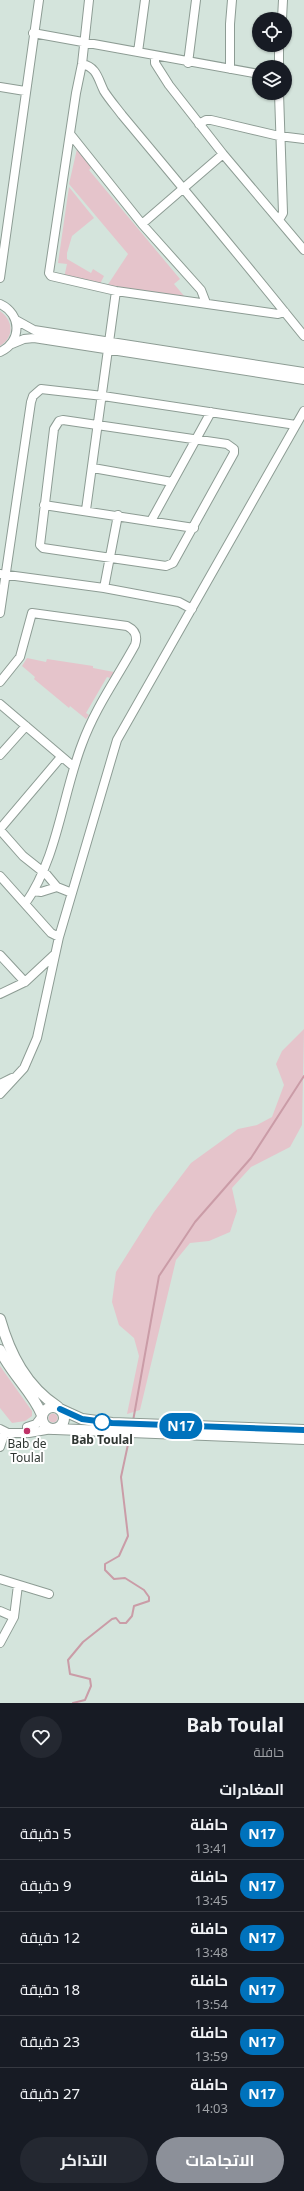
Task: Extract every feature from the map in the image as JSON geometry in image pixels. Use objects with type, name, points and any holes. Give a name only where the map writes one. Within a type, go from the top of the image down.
[{"type":"main road","points":[[0,1319],[6,1342],[15,1360],[39,1392],[59,1408],[82,1419],[112,1428]]},
{"type":"main road","points":[[0,1350],[11,1371],[31,1396],[42,1416],[44,1425],[53,1429],[112,1428],[304,1430]]},
{"type":"main road","points":[[42,1416],[48,1408],[59,1408]]},
{"type":"main road","points":[[53,1429],[64,1422],[64,1415],[59,1408]]},
{"type":"main road","points":[[156,1429],[304,1439]]},
{"type":"street","points":[[0,278],[38,0]]},
{"type":"street","points":[[89,0],[82,64],[76,93],[71,136],[49,273],[55,279],[116,291],[278,314],[285,312]]},
{"type":"street","points":[[138,52],[145,0]]},
{"type":"street","points":[[188,63],[196,0]]},
{"type":"street","points":[[230,68],[230,24],[232,0]]},
{"type":"street","points":[[282,12],[283,0]]},
{"type":"street","points":[[33,34],[138,52],[188,63],[230,68],[252,73]]},
{"type":"street","points":[[156,56],[155,63],[162,75],[223,154],[304,250]]},
{"type":"street","points":[[82,64],[88,65],[95,71],[108,97],[304,336]]},
{"type":"street","points":[[0,87],[25,91]]},
{"type":"street","points":[[279,100],[283,213],[279,220]]},
{"type":"street","points":[[200,124],[206,120],[211,120],[280,136],[304,139]]},
{"type":"street","points":[[71,136],[142,224],[201,290],[206,303]]},
{"type":"street","points":[[142,224],[223,154]]},
{"type":"street","points":[[86,510],[103,396],[116,291]]},
{"type":"street","points":[[0,297],[3,305],[16,320],[34,330],[109,346],[304,380]]},
{"type":"street","points":[[12,344],[17,333],[16,320]]},
{"type":"street","points":[[0,352],[12,344],[24,339],[34,338],[109,346],[304,372]]},
{"type":"street","points":[[0,613],[3,575],[33,396],[41,389],[103,396],[296,425]]},
{"type":"street","points":[[0,1094],[16,1076],[31,1054],[37,1038],[54,955],[117,740],[130,714],[192,609],[304,411]]},
{"type":"street","points":[[151,520],[211,412]]},
{"type":"street","points":[[63,420],[195,439],[227,444],[232,446],[234,453],[176,560],[166,566],[43,548],[39,542],[56,425],[63,420]]},
{"type":"street","points":[[93,468],[172,482]]},
{"type":"street","points":[[44,505],[86,510],[194,528]]},
{"type":"street","points":[[104,588],[118,515]]},
{"type":"street","points":[[3,575],[104,588],[178,602],[192,609]]},
{"type":"street","points":[[0,682],[20,657],[32,612],[125,625],[133,630],[137,638],[136,645],[90,725],[74,767],[42,871],[34,891],[25,904]]},
{"type":"street","points":[[0,704],[74,767]]},
{"type":"street","points":[[0,755],[26,726]]},
{"type":"street","points":[[61,757],[0,829],[23,856],[42,871],[57,887],[72,893]]},
{"type":"street","points":[[0,876],[51,933],[59,937]]},
{"type":"street","points":[[34,891],[41,892],[57,887]]},
{"type":"street","points":[[0,954],[25,982]]},
{"type":"street","points":[[0,994],[25,982],[54,955]]},
{"type":"street","points":[[0,1084],[16,1076]]},
{"type":"street","points":[[27,1431],[36,1424],[42,1416]]},
{"type":"street","points":[[0,1447],[5,1431],[53,1429]]},
{"type":"street","points":[[0,1579],[49,1594]]},
{"type":"street","points":[[0,1643],[14,1617],[18,1585]]},
{"type":"street","points":[[0,1611],[14,1617]]},
{"type":"shaded area","points":[[77,149],[92,167],[89,170],[180,279],[174,284],[185,297],[107,286],[128,254],[69,184]]},
{"type":"shaded area","points":[[69,187],[94,218],[72,236],[67,253],[67,259],[91,273],[93,269],[104,276],[100,284],[64,278],[67,264],[58,263]]},
{"type":"shaded area","points":[[0,311],[8,319],[10,324],[10,334],[5,342],[0,346]]},
{"type":"shaded area","points":[[27,658],[46,662],[47,659],[93,666],[93,668],[114,672],[110,678],[107,677],[86,713],[89,715],[86,719],[70,706],[69,708],[34,679],[35,677],[22,666]]},
{"type":"shaded area","points":[[304,1029],[302,1125],[290,1147],[251,1167],[232,1188],[237,1211],[230,1232],[209,1241],[190,1243],[176,1260],[140,1410],[127,1414],[139,1356],[134,1338],[119,1325],[112,1302],[116,1272],[154,1212],[191,1163],[238,1129],[257,1125],[272,1117],[284,1085],[276,1064],[282,1051]]},
{"type":"shaded area","points":[[0,1366],[32,1411],[32,1416],[25,1421],[12,1423],[0,1408]]},
{"type":"shaded area","points":[[53,1413],[58,1418],[53,1423],[48,1418]]},
{"type":"waterway","points":[[133,1421],[159,1276],[195,1222],[251,1158],[304,1076]]},
{"type":"waterway","points":[[73,1703],[85,1700],[91,1686],[90,1679],[70,1674],[68,1660],[83,1642],[112,1619],[116,1618],[120,1623],[126,1623],[132,1616],[134,1606],[149,1601],[149,1597],[144,1590],[125,1578],[114,1579],[105,1570],[105,1564],[119,1556],[128,1536],[121,1477],[130,1435]]},
{"type":"bus line","name":"N17","points":[[60,1409],[82,1419],[112,1423],[304,1430]]},
{"type":"place","name":"Bab Toulal","points":[[102,1422]]},
{"type":"place","name":"Bab de Toulal","points":[[27,1431]]}]
